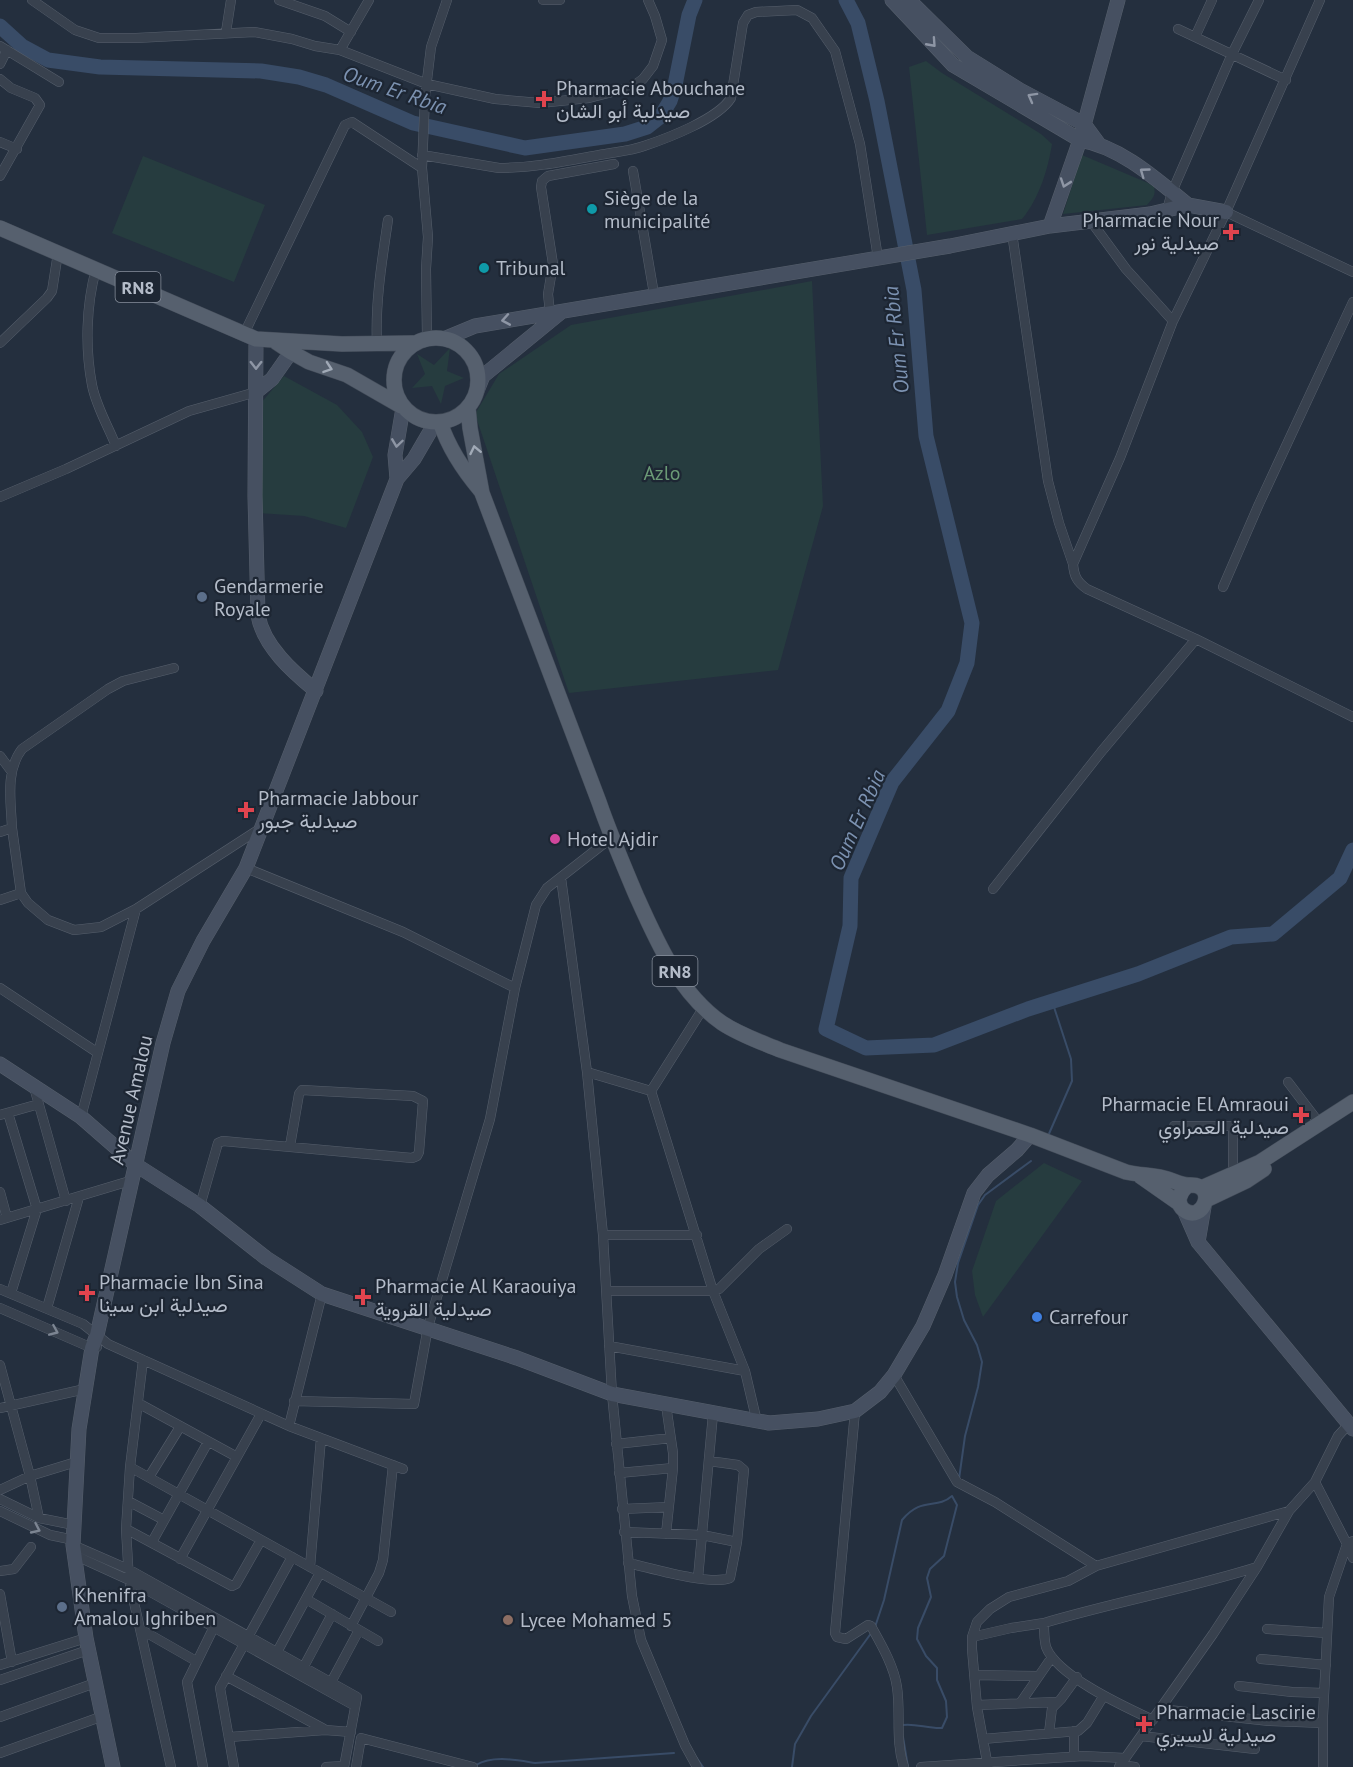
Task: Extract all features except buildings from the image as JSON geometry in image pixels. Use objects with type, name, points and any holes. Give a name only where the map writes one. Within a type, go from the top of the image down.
[{"type":"main road","name":"RN8","points":[[2,234],[58,253],[250,337],[276,342],[377,344],[446,338]]},
{"type":"main road","points":[[437,422],[450,420],[468,407],[477,391],[478,377],[475,364],[459,344],[446,338]]},
{"type":"main road","points":[[403,407],[396,396],[393,384],[394,372],[397,361],[404,351],[420,341]]},
{"type":"main road","name":"RN8","points":[[276,342],[309,362],[347,375],[403,407],[420,420],[437,422],[459,464],[482,493]]},
{"type":"main road","name":"RN8","points":[[468,407],[482,493],[611,838],[661,950],[683,983],[704,1007],[731,1028],[780,1050],[1030,1135],[1140,1176],[1163,1178],[1199,1195]]},
{"type":"main road","points":[[1199,1195],[1260,1162],[1353,1102]]},
{"type":"main road","points":[[1199,1195],[1198,1211],[1191,1212],[1182,1207],[1179,1197],[1182,1190],[1199,1195],[1246,1181],[1353,1112]]},
{"type":"main road","name":"RN8","points":[[1140,1176],[1182,1207]]},
{"type":"street","points":[[32,0],[75,30],[99,38],[146,38],[255,32],[340,50],[427,84],[525,103],[556,103],[589,98],[632,87],[644,79],[653,66],[662,40],[648,0]]},
{"type":"street","points":[[226,32],[231,0]]},
{"type":"street","points":[[279,0],[325,16],[351,32]]},
{"type":"street","points":[[340,50],[369,0]]},
{"type":"street","points":[[420,341],[428,237],[422,168],[425,97],[433,36],[447,0]]},
{"type":"street","points":[[543,0],[560,0]]},
{"type":"street","points":[[892,0],[953,65],[1080,140],[1098,144],[1133,163],[1188,205]]},
{"type":"street","points":[[909,0],[967,57],[1020,90],[1084,124],[1098,144]]},
{"type":"street","points":[[1050,226],[1080,140],[1118,0]]},
{"type":"street","points":[[1195,37],[1212,0]]},
{"type":"street","points":[[1167,210],[1172,192],[1232,54],[1259,0]]},
{"type":"street","points":[[1073,564],[1120,458],[1173,321],[1226,212],[1320,0]]},
{"type":"street","points":[[422,152],[499,168],[510,168],[642,147],[714,116],[725,108],[731,99],[743,23],[748,15],[756,12],[797,10],[812,18],[835,51],[860,144],[883,257]]},
{"type":"street","points":[[1178,29],[1286,80]]},
{"type":"street","points":[[0,64],[3,48],[59,82]]},
{"type":"street","points":[[0,79],[11,88],[35,98],[39,103],[39,110],[0,177]]},
{"type":"street","points":[[316,691],[293,671],[264,637],[260,627],[257,605],[255,496],[256,392],[250,337],[345,125],[352,122],[422,168]]},
{"type":"street","points":[[0,142],[17,149]]},
{"type":"street","points":[[550,313],[548,294],[553,264],[542,181],[548,176],[614,164]]},
{"type":"street","points":[[633,171],[654,294]]},
{"type":"street","points":[[446,338],[475,326],[564,310],[883,257],[1050,226],[1150,214],[1188,205],[1226,212],[1353,272]]},
{"type":"street","points":[[377,344],[379,296],[388,220]]},
{"type":"street","points":[[1090,220],[1126,269],[1173,321]]},
{"type":"street","points":[[1012,233],[1048,481],[1073,564],[1073,572],[1079,584],[1353,717]]},
{"type":"street","points":[[0,343],[52,291],[58,253]]},
{"type":"street","points":[[96,269],[90,290],[88,322],[92,385],[116,446]]},
{"type":"street","points":[[1223,587],[1353,302]]},
{"type":"street","points":[[477,391],[483,376],[564,310]]},
{"type":"street","points":[[0,497],[189,411],[256,392],[272,380],[291,352]]},
{"type":"street","points":[[397,479],[395,454],[403,407]]},
{"type":"street","points":[[397,479],[414,459],[437,422]]},
{"type":"street","name":"Avenue Amalou","points":[[113,1767],[87,1644],[74,1547],[76,1462],[92,1348],[102,1339],[136,1165],[163,1043],[178,991],[203,941],[246,868],[397,479]]},
{"type":"street","points":[[993,889],[1094,761],[1196,639]]},
{"type":"street","points":[[174,669],[123,681],[108,689],[22,748],[16,756],[12,772],[12,828],[21,892],[28,903],[48,920],[74,930],[101,927],[136,909],[261,828]]},
{"type":"street","points":[[0,756],[12,772]]},
{"type":"street","points":[[0,832],[12,828]]},
{"type":"street","points":[[294,1401],[414,1404],[429,1328],[490,1119],[515,988],[536,905],[547,888],[611,838]]},
{"type":"street","points":[[246,868],[403,932],[515,988]]},
{"type":"street","points":[[561,878],[587,1072],[603,1235],[616,1444],[632,1596],[641,1640],[685,1745],[697,1767]]},
{"type":"street","points":[[0,900],[21,892]]},
{"type":"street","points":[[81,1117],[136,909]]},
{"type":"street","points":[[0,988],[98,1053]]},
{"type":"street","points":[[704,1007],[651,1091],[713,1292],[745,1371],[757,1422]]},
{"type":"street","points":[[0,1064],[81,1117],[136,1165],[200,1206],[266,1258],[322,1294],[517,1358],[612,1394],[757,1422],[782,1424],[855,1411],[880,1392],[894,1375],[923,1326],[945,1275],[974,1193],[988,1175],[1017,1150],[1030,1135]]},
{"type":"street","points":[[587,1072],[651,1091]]},
{"type":"street","points":[[1288,1082],[1320,1124]]},
{"type":"street","points":[[34,1087],[66,1201]]},
{"type":"street","points":[[200,1206],[218,1143],[223,1141],[290,1146],[408,1159],[415,1157],[419,1152],[423,1101],[413,1096],[302,1090],[299,1094],[290,1146]]},
{"type":"street","points":[[11,1293],[37,1209],[4,1114],[39,1104]]},
{"type":"street","points":[[1174,1126],[1233,1125],[1233,1175]]},
{"type":"street","points":[[0,1192],[4,1219],[133,1180]]},
{"type":"street","points":[[1198,1242],[1199,1195]]},
{"type":"street","points":[[47,1308],[80,1197]]},
{"type":"street","points":[[1122,1764],[1214,1634],[1257,1567],[1289,1511],[1315,1482],[1331,1446],[1338,1436],[1351,1427],[1198,1242],[1182,1207]]},
{"type":"street","points":[[606,1291],[713,1292],[725,1285],[737,1269],[759,1249],[787,1229]]},
{"type":"street","points":[[603,1235],[697,1235]]},
{"type":"street","points":[[0,1289],[83,1324],[102,1339],[143,1360],[261,1414],[398,1467],[383,1560],[329,1687]]},
{"type":"street","points":[[289,1426],[322,1294]]},
{"type":"street","points":[[0,1308],[92,1348]]},
{"type":"street","points":[[609,1346],[745,1371]]},
{"type":"street","points":[[143,1360],[129,1467],[126,1529],[128,1569],[171,1767]]},
{"type":"street","points":[[0,1365],[39,1518]]},
{"type":"street","points":[[894,1375],[957,1482],[995,1502],[1096,1566]]},
{"type":"street","points":[[0,1408],[85,1389]]},
{"type":"street","points":[[138,1402],[237,1457]]},
{"type":"street","points":[[666,1405],[673,1468],[666,1534]]},
{"type":"street","points":[[855,1411],[835,1633],[837,1637],[846,1639],[864,1626],[871,1626],[877,1637],[897,1684],[898,1734],[904,1767]]},
{"type":"street","points":[[180,1559],[261,1414]]},
{"type":"street","points":[[698,1578],[713,1414]]},
{"type":"street","points":[[149,1477],[180,1427]]},
{"type":"street","points":[[310,1567],[321,1438]]},
{"type":"street","points":[[616,1444],[671,1438]]},
{"type":"street","points":[[152,1542],[208,1442]]},
{"type":"street","points":[[628,1563],[698,1578],[725,1580],[730,1578],[733,1574],[744,1470],[738,1465],[709,1461]]},
{"type":"street","points":[[0,1490],[30,1476],[76,1462]]},
{"type":"street","points":[[129,1467],[391,1612]]},
{"type":"street","points":[[619,1473],[673,1468]]},
{"type":"street","points":[[1315,1482],[1350,1542],[1353,1558]]},
{"type":"street","points":[[0,1499],[39,1518],[74,1525]]},
{"type":"street","points":[[128,1501],[164,1520]]},
{"type":"street","points":[[622,1509],[669,1507]]},
{"type":"street","points":[[0,1511],[74,1547],[128,1569],[329,1687],[355,1707],[344,1767],[326,1767]]},
{"type":"street","points":[[988,1765],[977,1704],[972,1637],[977,1622],[990,1609],[1008,1597],[1068,1581],[1096,1566],[1289,1511]]},
{"type":"street","points":[[126,1529],[232,1586],[236,1584],[261,1540]]},
{"type":"street","points":[[624,1532],[702,1535],[737,1542]]},
{"type":"street","points":[[1323,1767],[1329,1597],[1350,1542]]},
{"type":"street","points":[[0,1571],[14,1569],[31,1547]]},
{"type":"street","points":[[74,1547],[214,1627],[277,1652],[302,1671]]},
{"type":"street","points":[[234,1767],[220,1691],[226,1676],[292,1557]]},
{"type":"street","points":[[972,1637],[1044,1623],[1257,1567]]},
{"type":"street","points":[[277,1652],[320,1573]]},
{"type":"street","points":[[0,1595],[3,1635],[12,1662]]},
{"type":"street","points":[[306,1599],[378,1641]]},
{"type":"street","points":[[302,1671],[332,1614]]},
{"type":"street","points":[[1044,1623],[1047,1647],[1052,1657],[1103,1697],[1153,1720]]},
{"type":"street","points":[[203,1767],[187,1688],[188,1676],[214,1627]]},
{"type":"street","points":[[140,1629],[196,1661]]},
{"type":"street","points":[[1267,1629],[1327,1633]]},
{"type":"street","points":[[0,1665],[87,1644]]},
{"type":"street","points":[[0,1680],[87,1644]]},
{"type":"street","points":[[1021,1702],[1052,1657]]},
{"type":"street","points":[[1261,1659],[1326,1665]]},
{"type":"street","points":[[974,1675],[1039,1676]]},
{"type":"street","points":[[226,1676],[325,1730]]},
{"type":"street","points":[[1049,1733],[1050,1713],[1077,1677]]},
{"type":"street","points":[[0,1717],[95,1683]]},
{"type":"street","points":[[1239,1686],[1324,1693]]},
{"type":"street","points":[[983,1739],[1082,1730],[1103,1697]]},
{"type":"street","points":[[977,1704],[1058,1702]]},
{"type":"street","points":[[1160,1709],[1269,1721],[1323,1723]]},
{"type":"street","points":[[0,1754],[103,1716]]},
{"type":"street","points":[[230,1737],[325,1730],[351,1732]]},
{"type":"street","points":[[1074,1731],[1074,1757]]},
{"type":"street","points":[[1141,1737],[1255,1749]]},
{"type":"street","points":[[356,1767],[361,1738],[465,1766]]},
{"type":"street","points":[[921,1767],[988,1765],[1074,1757],[1135,1767]]},
{"type":"green space","points":[[926,61],[1041,134],[1052,144],[1042,183],[1022,219],[927,235],[909,67]]},
{"type":"green space","points":[[1082,155],[1148,183],[1154,187],[1155,192],[1152,198],[1147,205],[1063,214]]},
{"type":"green space","points":[[143,156],[265,205],[234,282],[112,233]]},
{"type":"green space","name":"Azlo","points":[[812,281],[823,506],[778,670],[569,693],[475,414],[499,374],[571,325]]},
{"type":"green space","points":[[450,348],[447,371],[464,378],[445,386],[441,404],[432,386],[412,388],[425,374],[417,354],[434,365]]},
{"type":"green space","points":[[284,376],[337,405],[362,432],[373,457],[346,528],[304,516],[258,513],[260,404]]},
{"type":"green space","points":[[1044,1163],[1082,1181],[983,1317],[975,1295],[972,1271],[996,1201]]},
{"type":"waterway","name":"Oum Er Rbia","points":[[0,26],[22,46],[48,60],[100,67],[261,71],[299,77],[326,85],[413,123],[525,148],[625,134],[647,127],[661,116],[670,101],[675,85],[689,15],[695,0]]},
{"type":"waterway","name":"Oum Er Rbia","points":[[846,0],[858,23],[877,101],[914,290],[926,436],[972,623],[967,663],[948,711],[892,782],[851,878],[850,926],[826,1029],[866,1048],[934,1045],[1028,1009],[1138,974],[1231,937],[1273,934],[1340,878],[1353,850]]},
{"type":"waterway","points":[[1048,1136],[1072,1081],[1071,1059],[1052,1001]]},
{"type":"waterway","points":[[959,1479],[965,1436],[982,1362],[957,1297],[955,1282],[958,1263],[978,1205],[985,1195],[1031,1161]]},
{"type":"waterway","points":[[875,1627],[884,1600],[902,1520],[916,1508],[940,1502],[952,1496],[957,1505],[944,1556],[930,1569],[927,1578],[931,1597],[918,1628],[917,1639],[926,1656],[937,1668],[937,1680],[946,1701],[947,1717],[942,1728],[903,1725]]},
{"type":"waterway","points":[[792,1767],[795,1744],[811,1716],[872,1632]]},
{"type":"waterway","points":[[903,1737],[908,1767]]},
{"type":"waterway","points":[[476,1765],[497,1759],[535,1763],[674,1753]]},
{"type":"waterway","points":[[696,1757],[703,1767]]},
{"type":"place","name":"Pharmacie Abouchane صيدلية أبو الشان","points":[[544,99]]},
{"type":"place","name":"Siège de la municipalité","points":[[592,209]]},
{"type":"place","name":"Pharmacie Nour صيدلية نور","points":[[1231,232]]},
{"type":"place","name":"Tribunal","points":[[484,268]]},
{"type":"place","name":"Gendarmerie Royale","points":[[202,597]]},
{"type":"place","name":"Pharmacie Jabbour صيدلية جبور","points":[[246,810]]},
{"type":"place","name":"Hotel Ajdir","points":[[555,839]]},
{"type":"place","name":"Pharmacie El Amraoui صيدلية العمراوي","points":[[1301,1115]]},
{"type":"place","name":"Pharmacie Ibn Sina صيدلية ابن سينا","points":[[87,1293]]},
{"type":"place","name":"Pharmacie Al Karaouiya صيدلية القروية","points":[[363,1297]]},
{"type":"place","name":"Carrefour","points":[[1037,1317]]},
{"type":"place","name":"Khenifra Amalou Ighriben","points":[[62,1607]]},
{"type":"place","name":"Lycee Mohamed 5","points":[[508,1620]]},
{"type":"place","name":"Pharmacie Lascirie صيدلية لاسيري","points":[[1144,1724]]}]
